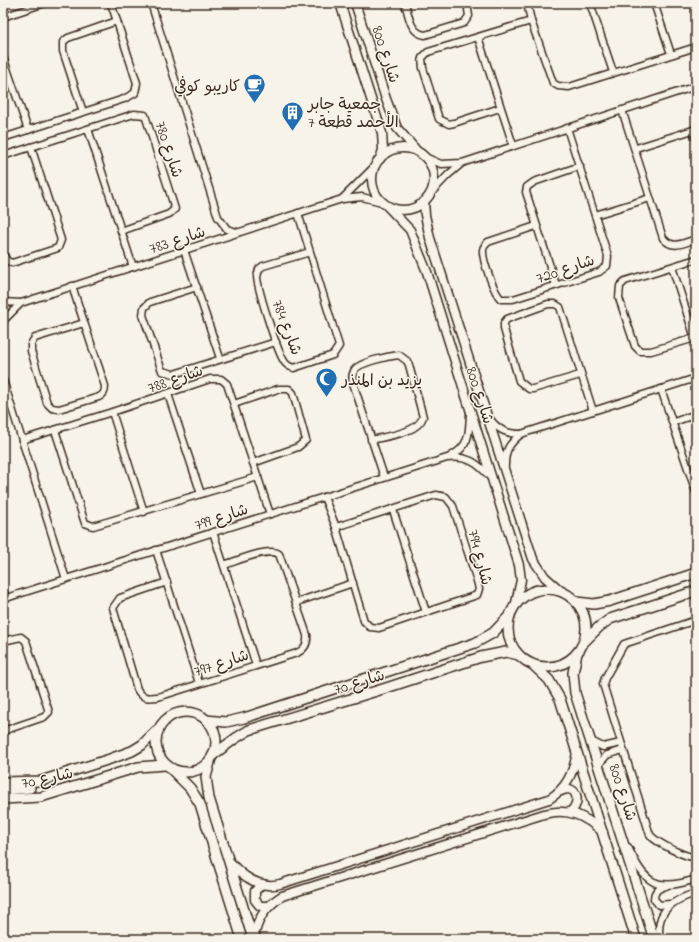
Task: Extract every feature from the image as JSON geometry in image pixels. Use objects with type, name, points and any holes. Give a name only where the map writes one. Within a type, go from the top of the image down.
[{"type":"main road","points":[[576,602],[594,604],[610,601],[696,573]]},
{"type":"main road","points":[[584,642],[586,630],[585,618],[576,602],[561,591],[545,589],[537,590],[526,595],[516,603],[509,616],[508,633],[512,645],[519,655],[532,664],[544,667],[556,666],[568,661],[577,653],[584,642],[599,627],[610,619],[696,591]]},
{"type":"main road","name":"شارع 70","points":[[206,720],[226,722],[244,718],[475,643],[493,633],[509,616]]},
{"type":"main road","name":"شارع 70","points":[[212,758],[231,741],[249,730],[383,689],[481,656],[506,652],[519,655]]},
{"type":"main road","name":"شارع 800","points":[[577,653],[574,663],[573,682],[654,939]]},
{"type":"main road","name":"شارع 800","points":[[532,664],[556,690],[578,751],[636,939]]},
{"type":"main road","points":[[242,939],[200,804],[190,788],[161,760],[156,748],[156,734],[163,722],[168,717],[181,712],[194,713],[206,720],[211,726],[216,740],[206,777],[207,790],[254,939]]},
{"type":"main road","name":"شارع 70","points":[[3,782],[41,781],[132,751],[149,739],[163,722]]},
{"type":"main road","points":[[168,767],[188,773],[204,766],[212,758]]},
{"type":"main road","name":"شارع 70","points":[[3,799],[41,797],[138,767],[168,767]]},
{"type":"main road","points":[[3,790],[29,788],[41,781]]},
{"type":"street","points":[[3,17],[32,5],[45,3]]},
{"type":"street","points":[[3,138],[128,97],[134,93],[137,89],[137,83],[111,3]]},
{"type":"street","points":[[151,3],[218,217],[227,229],[239,232]]},
{"type":"street","name":"شارع 800","points":[[340,3],[382,133],[383,150],[378,162]]},
{"type":"street","name":"شارع 800","points":[[355,3],[397,128],[422,155]]},
{"type":"street","points":[[405,3],[414,29],[420,34],[426,35],[464,23],[469,16],[467,3]]},
{"type":"street","points":[[527,3],[531,21],[553,83],[558,86],[569,87],[696,46]]},
{"type":"street","points":[[590,3],[613,72]]},
{"type":"street","points":[[654,3],[671,54]]},
{"type":"street","points":[[83,112],[64,51],[63,42],[68,38],[117,21]]},
{"type":"street","points":[[500,108],[449,124],[437,116],[423,68],[422,58],[428,52],[531,21]]},
{"type":"street","points":[[478,37],[513,145]]},
{"type":"street","points":[[3,58],[28,130]]},
{"type":"street","points":[[462,163],[448,175],[424,202],[416,207],[406,210],[396,209],[385,204],[375,191],[373,185],[373,171],[378,162],[388,152],[398,149],[409,149],[441,164],[462,163],[696,86]]},
{"type":"street","points":[[622,110],[636,148],[650,198],[665,241],[676,245],[696,239]]},
{"type":"street","name":"شارع 780","points":[[3,156],[134,114],[143,114],[148,119],[174,209],[169,214],[121,231]]},
{"type":"street","name":"شارع 720","points":[[536,226],[488,242],[484,246],[484,256],[495,291],[500,299],[506,300],[599,272],[607,266],[608,256],[568,128]]},
{"type":"street","points":[[636,148],[694,129],[696,139]]},
{"type":"street","points":[[88,130],[133,267]]},
{"type":"street","points":[[3,254],[8,261],[12,262],[58,248],[60,245],[61,240],[31,147]]},
{"type":"street","points":[[422,155],[431,164],[434,174],[434,184],[431,193]]},
{"type":"street","name":"شارع 783","points":[[342,199],[378,162]]},
{"type":"street","points":[[556,285],[536,226],[526,192],[527,187],[534,182],[580,166]]},
{"type":"street","name":"شارع 783","points":[[3,302],[21,303],[342,199],[362,197],[385,204]]},
{"type":"street","points":[[595,215],[650,198]]},
{"type":"street","name":"شارع 800","points":[[424,202],[430,238],[533,559],[545,577],[561,591]]},
{"type":"street","name":"شارع 800","points":[[385,204],[405,223],[417,244],[493,480],[520,570],[521,586],[516,603]]},
{"type":"street","name":"شارع 784","points":[[298,213],[339,341],[338,349],[333,355],[294,368],[285,363],[276,342],[257,282],[258,272],[263,266],[310,252]]},
{"type":"street","points":[[184,250],[220,358]]},
{"type":"street","points":[[672,267],[693,322],[696,340],[651,351],[640,351],[635,346],[618,298],[620,286],[625,281],[696,259]]},
{"type":"street","points":[[72,286],[84,323],[105,390],[99,397],[59,409],[52,408],[47,403],[31,351],[31,344],[35,338],[84,323]]},
{"type":"street","points":[[197,287],[150,302],[144,308],[143,315],[160,368],[166,372],[174,374],[220,358],[276,342]]},
{"type":"street","name":"شارع 783","points":[[3,321],[21,303]]},
{"type":"street","points":[[580,375],[533,389],[523,386],[519,381],[504,329],[504,323],[507,319],[548,304],[555,304],[560,307],[580,375],[593,411]]},
{"type":"street","points":[[371,440],[412,428],[421,422],[423,417],[409,365],[407,361],[399,355],[362,364],[354,371],[352,383],[371,440],[384,477]]},
{"type":"street","points":[[485,412],[494,424],[502,431],[510,434],[521,434],[696,378]]},
{"type":"street","name":"شارع 788","points":[[22,440],[168,394],[210,379],[221,379],[227,384],[270,514]]},
{"type":"street","points":[[3,380],[66,579]]},
{"type":"street","points":[[234,404],[278,389],[289,389],[294,393],[306,440],[298,448],[253,463]]},
{"type":"street","points":[[662,389],[696,492]]},
{"type":"street","points":[[168,394],[201,494]]},
{"type":"street","name":"شارع 799","points":[[447,458],[464,446],[467,437],[470,409]]},
{"type":"street","points":[[112,412],[144,512]]},
{"type":"street","points":[[674,422],[696,414]]},
{"type":"street","points":[[55,430],[85,522],[93,526],[99,526],[258,477]]},
{"type":"street","points":[[505,475],[506,450],[512,441],[521,434]]},
{"type":"street","name":"شارع 799","points":[[4,599],[447,458],[468,458],[481,467],[493,480]]},
{"type":"street","name":"شارع 794","points":[[324,496],[336,527],[364,621],[370,627],[379,628],[477,595],[479,589],[477,581],[450,499],[441,495],[436,495],[336,527]]},
{"type":"street","points":[[393,510],[426,612]]},
{"type":"street","points":[[213,532],[256,665]]},
{"type":"street","points":[[156,550],[199,683]]},
{"type":"street","name":"شارع 797","points":[[167,582],[120,598],[115,602],[113,608],[137,689],[140,694],[150,698],[297,653],[303,650],[306,645],[307,635],[297,602],[282,558],[275,551],[264,552],[224,565]]},
{"type":"street","points":[[297,602],[353,583]]},
{"type":"street","points":[[3,590],[4,599]]},
{"type":"street","points":[[696,620],[629,642],[620,649],[603,684],[650,835],[657,841],[685,856],[696,857]]},
{"type":"street","points":[[3,641],[21,637],[26,641],[49,712],[44,717],[3,731]]},
{"type":"street","points":[[591,740],[603,747],[621,743]]},
{"type":"street","points":[[599,764],[607,755],[623,750]]},
{"type":"street","points":[[230,862],[241,874],[262,884],[280,884],[549,800],[561,791],[572,775],[578,751]]},
{"type":"street","points":[[561,791],[569,789],[574,791],[577,796],[576,805],[570,812]]},
{"type":"street","points":[[254,939],[259,920],[269,906],[282,896],[529,818],[550,812],[570,812],[588,819],[603,832]]},
{"type":"street","points":[[621,831],[639,869],[645,877],[659,884],[667,885],[675,885],[696,879]]},
{"type":"street","points":[[262,884],[255,892],[255,900],[260,906],[269,906]]},
{"type":"street","points":[[667,885],[657,889],[654,899],[659,905],[670,904]]},
{"type":"street","points":[[660,939],[661,921],[670,904],[676,900],[696,893]]},
{"type":"place","name":"كاريبو كوفي","points":[[255,104]]},
{"type":"place","name":"جمعية جابر الأحمد قطعة 7","points":[[292,132]]},
{"type":"place","name":"يزيد بن المنذر","points":[[327,398]]}]
